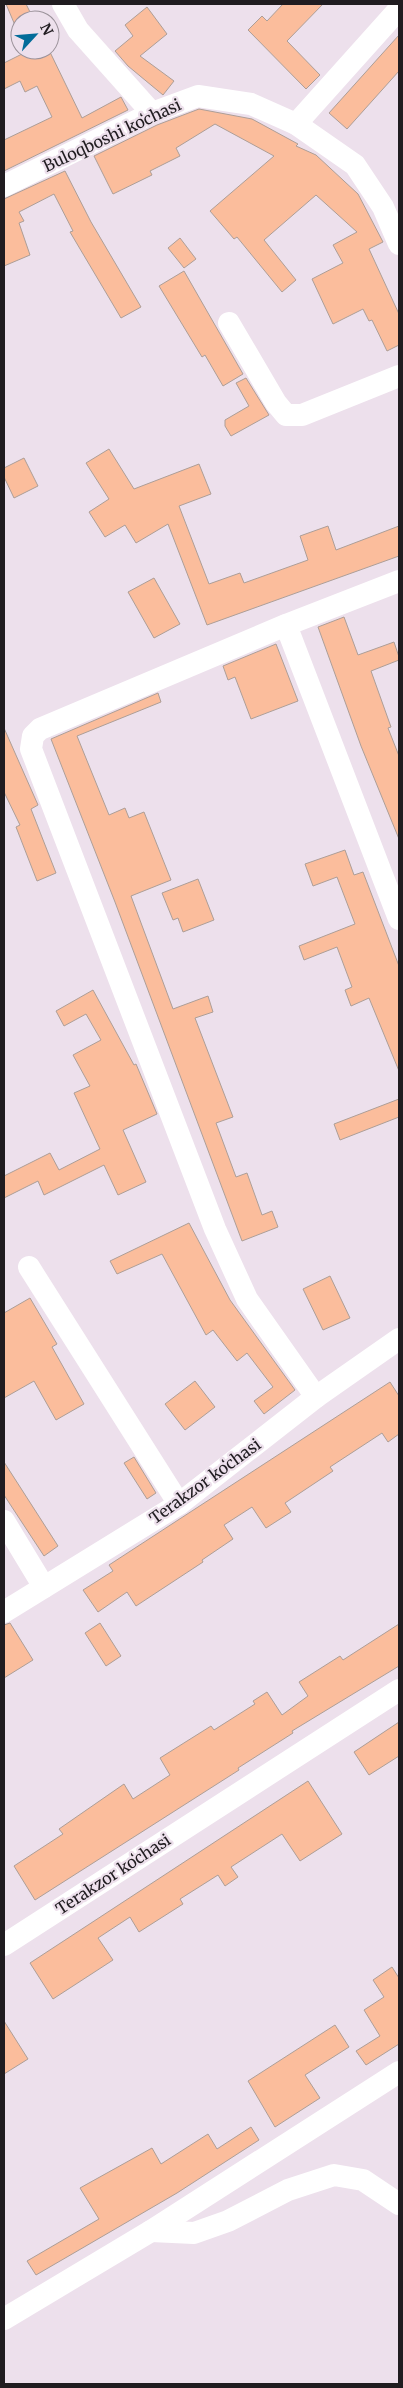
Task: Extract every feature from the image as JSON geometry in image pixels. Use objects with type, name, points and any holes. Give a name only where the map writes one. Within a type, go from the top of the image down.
[{"type":"street","points":[[63,4],[78,30],[152,113]]},
{"type":"street","points":[[296,124],[399,9]]},
{"type":"street","name":"Buloqboshi koʻchasi","points":[[4,186],[152,113],[198,96],[251,104],[296,124],[355,165],[383,207],[399,244]]},
{"type":"street","points":[[229,323],[276,403],[286,414],[302,415],[399,376]]},
{"type":"street","points":[[316,1397],[247,1299],[215,1229],[31,749],[33,736],[40,729],[286,625],[399,581]]},
{"type":"street","points":[[286,625],[399,918]]},
{"type":"street","points":[[29,1267],[179,1504]]},
{"type":"street","name":"Terakzor koʻchasi","points":[[4,1612],[179,1504],[316,1397],[399,1339]]},
{"type":"street","points":[[4,1521],[44,1587]]},
{"type":"street","name":"Terakzor koʻchasi","points":[[4,1945],[399,1690]]},
{"type":"street","points":[[4,2319],[151,2231],[399,2072]]},
{"type":"street","points":[[151,2231],[194,2233],[228,2221],[288,2190],[334,2175],[363,2180],[399,2204]]},
{"type":"building","points":[[6,4],[26,4],[29,10],[10,10],[10,13]]},
{"type":"building","points":[[283,4],[323,4],[287,41],[320,75],[306,89],[248,30],[262,16],[267,21]]},
{"type":"building","points":[[147,7],[167,34],[140,56],[174,81],[163,95],[128,66],[115,51],[133,36],[125,25]]},
{"type":"building","points":[[399,35],[399,71],[347,129],[329,113]]},
{"type":"building","points":[[10,60],[54,60],[82,118],[121,97],[128,110],[4,171],[4,140],[52,117],[37,86],[25,92],[20,81],[4,89],[4,63]]},
{"type":"building","points":[[199,109],[252,119],[298,144],[296,146],[316,155],[358,194],[383,242],[369,249],[399,314],[399,345],[387,351],[372,320],[369,321],[363,309],[333,324],[312,279],[343,263],[333,245],[357,232],[316,195],[264,240],[296,280],[282,292],[237,237],[234,239],[210,211],[274,156],[215,124],[176,148],[180,156],[150,171],[152,175],[113,194],[94,156],[157,125]]},
{"type":"building","points":[[65,171],[91,222],[141,307],[121,318],[70,232],[73,231],[54,194],[19,212],[24,221],[19,223],[30,255],[4,266],[4,199]]},
{"type":"building","points":[[180,238],[196,259],[184,268],[168,248]]},
{"type":"building","points":[[184,271],[243,374],[223,386],[205,355],[202,357],[159,286]]},
{"type":"building","points":[[246,378],[269,415],[231,436],[225,426],[225,420],[249,406],[236,383]]},
{"type":"building","points":[[109,449],[134,489],[199,464],[211,494],[179,506],[209,584],[240,573],[244,583],[308,560],[300,536],[328,526],[336,550],[399,526],[399,556],[207,625],[168,524],[136,543],[125,525],[105,537],[89,512],[109,499],[86,463]]},
{"type":"building","points":[[24,458],[38,486],[14,498],[4,477],[4,468]]},
{"type":"building","points":[[154,578],[180,624],[154,638],[128,592]]},
{"type":"building","points":[[344,617],[358,655],[394,642],[399,657],[399,660],[371,671],[391,727],[388,728],[399,756],[399,839],[361,746],[318,627]]},
{"type":"building","points":[[276,644],[298,701],[251,719],[235,677],[228,680],[223,666]]},
{"type":"building","points":[[158,693],[161,702],[77,736],[109,815],[125,808],[129,818],[144,812],[171,880],[131,896],[173,1009],[208,996],[213,1012],[195,1018],[233,1117],[216,1123],[236,1177],[247,1173],[262,1215],[272,1211],[278,1227],[242,1241],[115,902],[51,739]]},
{"type":"building","points":[[4,728],[38,805],[31,809],[56,873],[37,881],[16,827],[20,825],[4,792]]},
{"type":"building","points":[[345,850],[354,875],[363,872],[399,966],[399,1071],[369,998],[351,1006],[345,990],[352,987],[337,947],[304,960],[299,946],[355,924],[337,877],[313,886],[305,864]]},
{"type":"building","points":[[198,879],[214,920],[183,932],[178,918],[173,920],[162,893]]},
{"type":"building","points":[[93,990],[134,1065],[136,1064],[157,1114],[123,1130],[146,1182],[118,1195],[104,1165],[44,1195],[38,1181],[4,1198],[4,1176],[50,1153],[59,1170],[100,1149],[74,1093],[90,1086],[73,1055],[101,1040],[86,1014],[64,1026],[56,1011]]},
{"type":"building","points":[[399,1099],[399,1117],[340,1140],[334,1124]]},
{"type":"building","points":[[189,1223],[230,1300],[295,1390],[264,1414],[254,1401],[273,1387],[247,1353],[237,1361],[213,1330],[206,1335],[162,1254],[117,1274],[110,1261]]},
{"type":"building","points":[[330,1276],[350,1318],[323,1330],[303,1289]]},
{"type":"building","points":[[30,1298],[57,1344],[52,1347],[84,1404],[56,1420],[34,1381],[4,1398],[4,1313]]},
{"type":"building","points":[[195,1381],[215,1407],[185,1430],[165,1404]]},
{"type":"building","points":[[390,1382],[399,1396],[399,1434],[388,1442],[382,1433],[330,1467],[333,1471],[285,1503],[291,1512],[266,1528],[252,1507],[224,1525],[233,1539],[202,1560],[203,1562],[136,1606],[127,1592],[98,1612],[83,1590],[113,1571],[109,1565]]},
{"type":"building","points":[[134,1457],[156,1493],[147,1499],[124,1463]]},
{"type":"building","points":[[4,1462],[58,1546],[44,1556],[4,1495]]},
{"type":"building","points":[[10,1623],[33,1660],[4,1678],[4,1625]]},
{"type":"building","points":[[100,1623],[121,1656],[106,1666],[85,1633]]},
{"type":"building","points":[[399,1624],[399,1666],[292,1731],[293,1733],[238,1768],[239,1770],[35,1900],[14,1866],[63,1834],[59,1829],[124,1784],[133,1799],[170,1775],[160,1758],[211,1726],[214,1730],[255,1704],[253,1701],[267,1692],[282,1715],[308,1696],[299,1682],[340,1656],[343,1660]]},
{"type":"building","points":[[399,1722],[399,1756],[369,1775],[354,1752]]},
{"type":"building","points":[[308,1781],[342,1834],[300,1861],[282,1834],[231,1867],[238,1877],[225,1886],[218,1875],[180,1899],[183,1904],[139,1932],[130,1917],[98,1938],[113,1960],[53,1999],[30,1963]]},
{"type":"building","points":[[392,1967],[399,1978],[399,2044],[366,2065],[356,2051],[380,2036],[364,2010],[384,1997],[373,1980]]},
{"type":"building","points":[[4,2021],[28,2059],[4,2074]]},
{"type":"building","points":[[335,2025],[349,2047],[305,2075],[320,2098],[275,2127],[248,2081]]},
{"type":"building","points":[[251,2127],[259,2140],[177,2193],[36,2275],[27,2261],[99,2219],[80,2188],[152,2148],[161,2164],[208,2134],[217,2149]]}]
